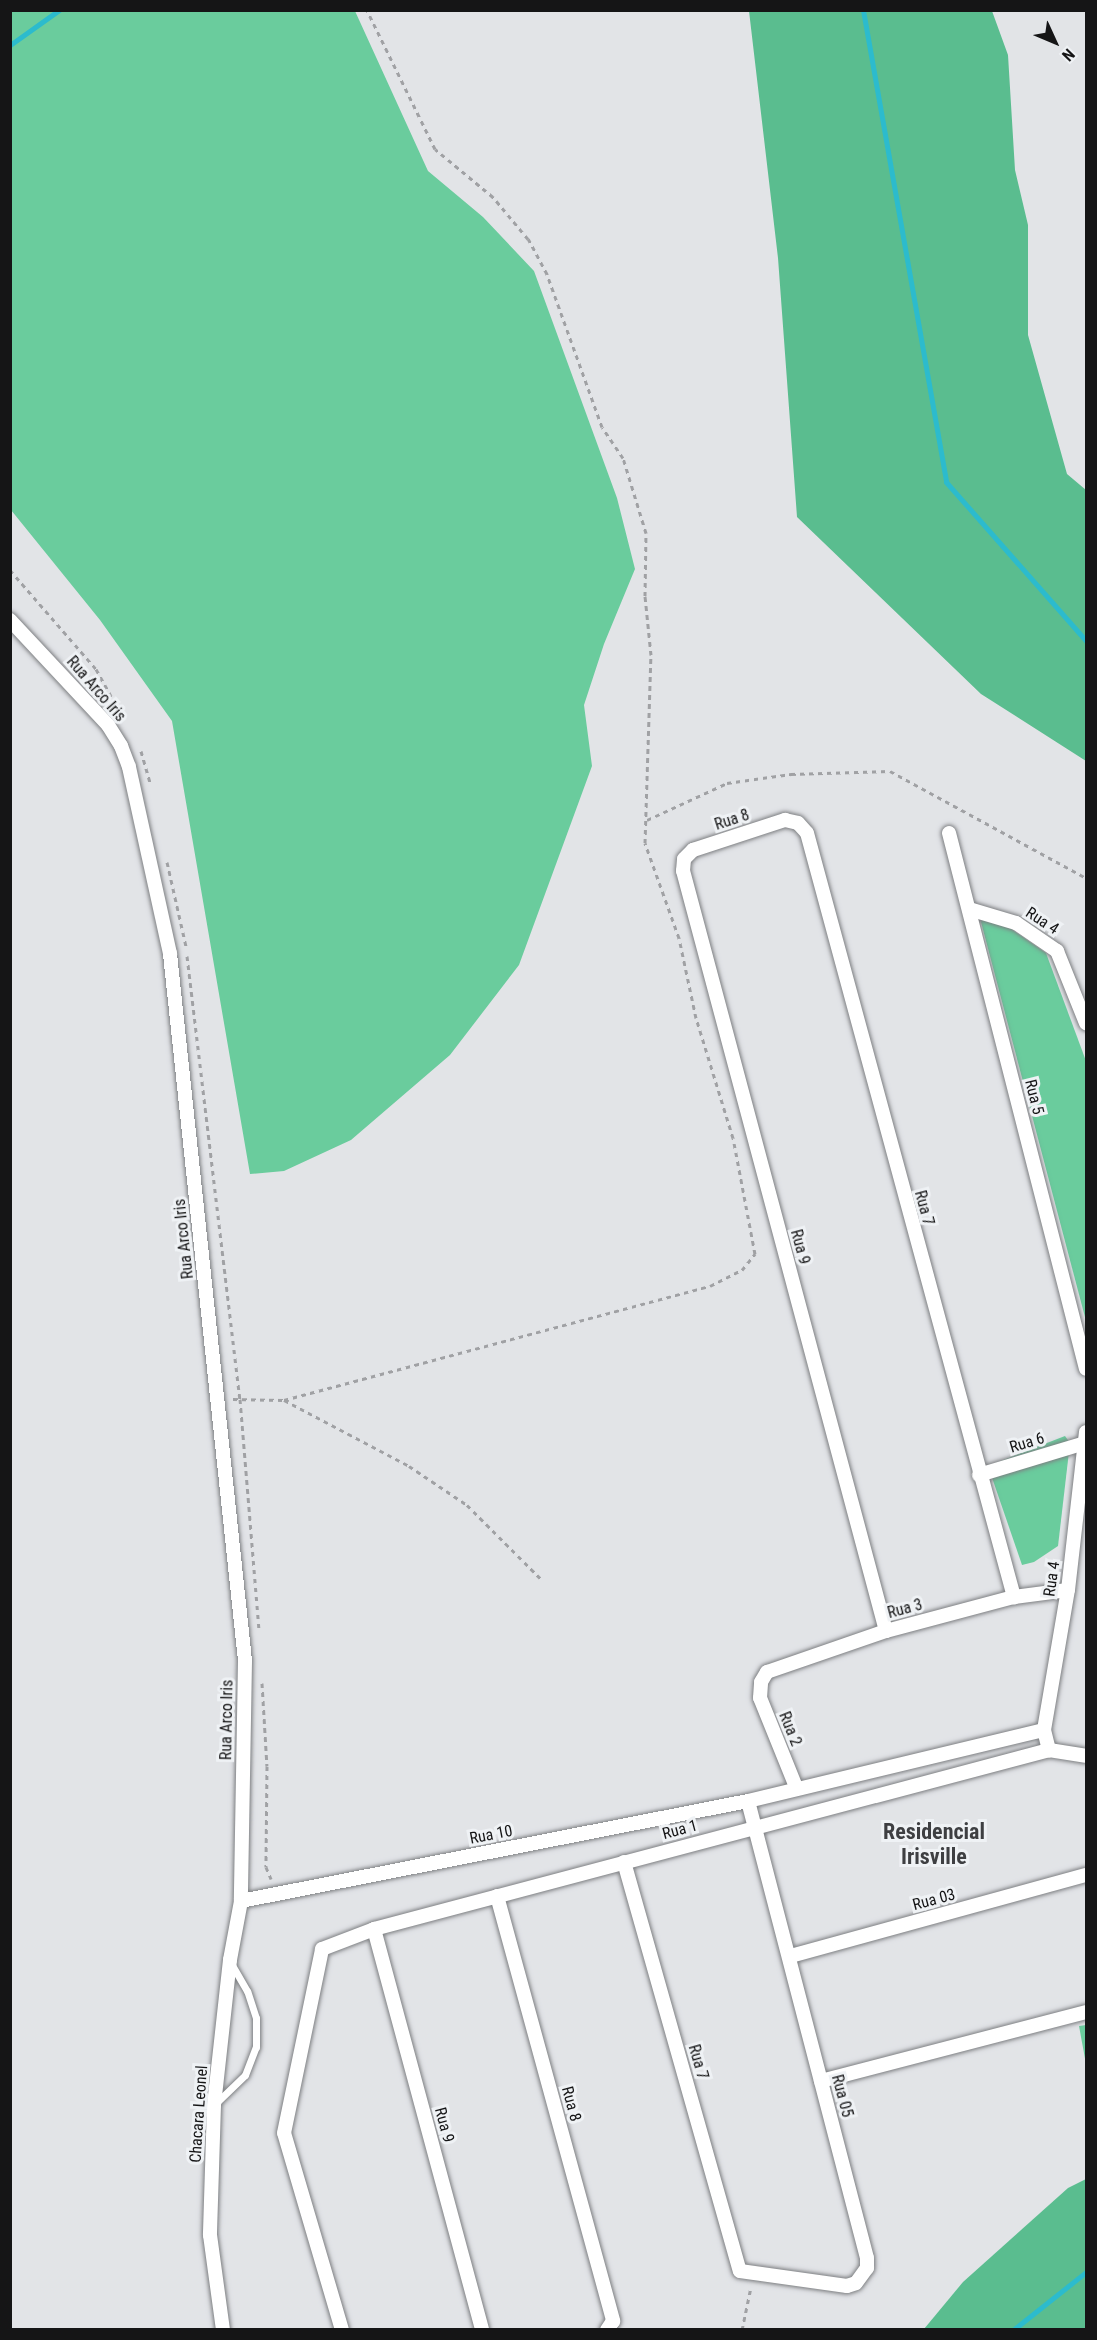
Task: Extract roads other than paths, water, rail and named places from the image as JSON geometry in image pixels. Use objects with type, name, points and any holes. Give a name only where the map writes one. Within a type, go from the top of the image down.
[{"type":"street","name":"Rua Arco Iris","points":[[10,620],[108,725],[129,767],[170,954],[245,1661],[241,1901]]},
{"type":"street","name":"Rua 8","points":[[683,871],[684,859],[693,850],[785,820],[803,827]]},
{"type":"street","name":"Rua 7","points":[[803,827],[1014,1597]]},
{"type":"street","name":"Rua 5","points":[[950,833],[1086,1369]]},
{"type":"street","name":"Rua 9","points":[[683,871],[886,1631]]},
{"type":"street","name":"Rua 4","points":[[969,909],[1016,923],[1057,951],[1086,1023]]},
{"type":"street","name":"Rua 6","points":[[979,1475],[1086,1437]]},
{"type":"street","name":"Rua 4","points":[[1044,1730],[1068,1590],[1086,1437]]},
{"type":"street","name":"Rua 3","points":[[760,1682],[767,1672],[886,1631],[1014,1597],[1068,1590]]},
{"type":"street","name":"Rua 2","points":[[760,1682],[760,1698],[796,1787]]},
{"type":"street","points":[[748,1801],[796,1787],[1044,1730],[1049,1750]]},
{"type":"street","name":"Rua 1","points":[[342,2330],[284,2133],[322,1949],[374,1929],[1049,1750],[1086,1756]]},
{"type":"street","name":"Rua 10","points":[[241,1901],[748,1801]]},
{"type":"street","name":"Rua 05","points":[[740,2271],[847,2286],[856,2283],[867,2268],[867,2258],[791,1956],[748,1801]]},
{"type":"street","name":"Rua 7","points":[[624,1862],[740,2271]]},
{"type":"street","name":"Rua 03","points":[[791,1956],[1086,1875]]},
{"type":"street","name":"Rua 8","points":[[497,1896],[610,2325]]},
{"type":"street","name":"Chacara Leonel","points":[[223,2330],[210,2235],[214,2105],[230,1960],[241,1901]]},
{"type":"street","name":"Rua 9","points":[[374,1929],[482,2330]]},
{"type":"street","points":[[821,2081],[1086,2012]]},
{"type":"lane","points":[[214,2105],[245,2075],[256,2048],[256,2018],[247,1991],[230,1960]]},
{"type":"waterway","points":[[10,45],[59,10]]},
{"type":"waterway","points":[[863,10],[946,482],[1086,641]]},
{"type":"waterway","points":[[1013,2330],[1086,2272]]},
{"type":"district","name":"Residencial Irisville","points":[[934,1844]]}]
